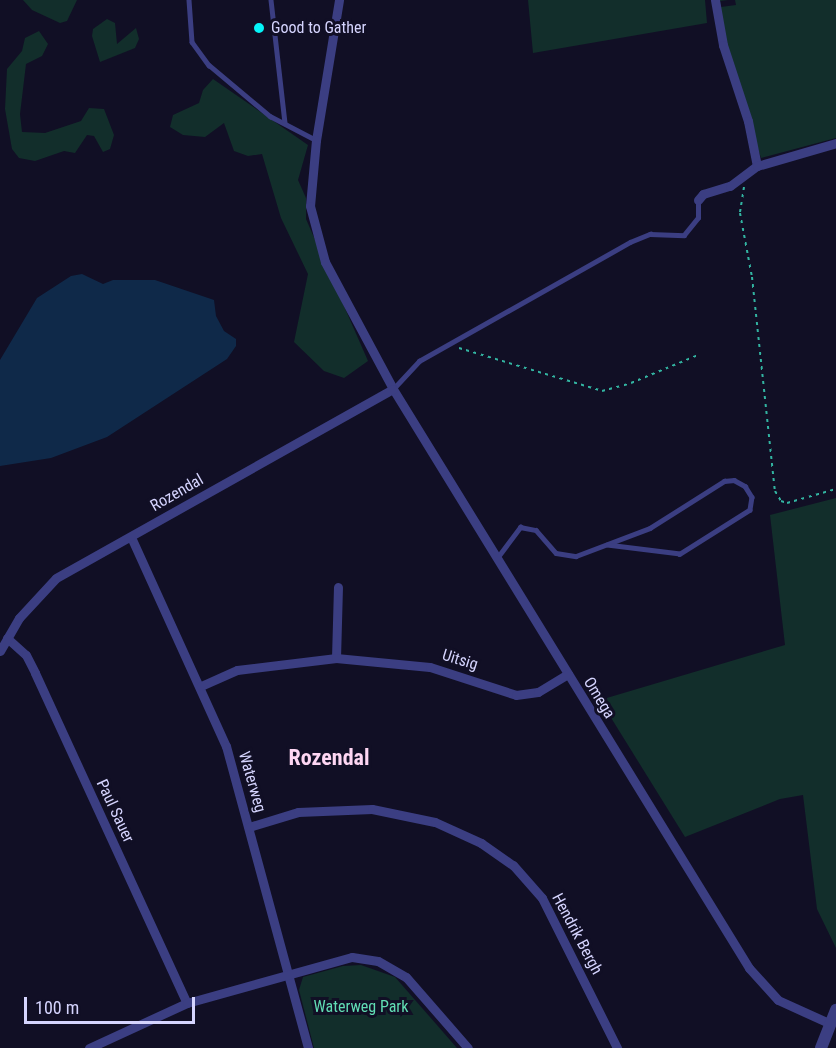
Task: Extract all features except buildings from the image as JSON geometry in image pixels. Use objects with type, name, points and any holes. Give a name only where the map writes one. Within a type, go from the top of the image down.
[{"type":"street","name":"Omega","points":[[339,0],[316,140],[310,206],[315,233],[325,262],[393,389],[764,987],[798,1012],[831,1024]]},
{"type":"street","points":[[715,0],[723,45],[748,122],[757,166]]},
{"type":"street","points":[[698,200],[703,194],[730,186],[757,166],[836,143]]},
{"type":"street","name":"Rozendal","points":[[0,651],[30,604],[56,578],[393,389]]},
{"type":"street","name":"Waterweg","points":[[131,537],[201,686],[226,746],[308,1048]]},
{"type":"street","points":[[336,658],[338,587]]},
{"type":"street","name":"Paul Sauer","points":[[7,638],[26,655],[187,1003]]},
{"type":"street","name":"Uitsig","points":[[201,686],[237,670],[336,658],[430,667],[516,695],[538,692],[568,674]]},
{"type":"street","name":"Hendrik Bergh","points":[[249,826],[298,812],[372,809],[435,822],[481,843],[513,865],[542,898],[576,961],[617,1048]]},
{"type":"street","points":[[89,1048],[187,1003],[352,957],[390,966],[432,1003],[468,1048]]},
{"type":"street","points":[[820,1048],[836,1010]]},
{"type":"lane","points":[[189,0],[190,31],[199,53],[257,106],[316,140]]},
{"type":"lane","points":[[271,0],[285,123]]},
{"type":"lane","points":[[393,389],[407,370],[645,235],[684,235],[698,218],[698,200]]},
{"type":"lane","points":[[497,558],[519,527],[536,530],[563,555],[576,556],[650,528],[724,481],[734,480],[746,486],[752,497],[750,510],[680,554],[608,545]]},
{"type":"path","points":[[747,173],[740,213],[752,277],[775,491],[781,501],[787,503],[836,489]]},
{"type":"path","points":[[448,346],[602,390],[631,383],[698,355]]},
{"type":"green space","points":[[23,0],[77,0],[67,21],[60,23],[32,10]]},
{"type":"green space","points":[[528,0],[705,0],[707,23],[533,53]]},
{"type":"green space","points":[[719,0],[728,0],[720,1],[721,7],[736,5],[735,0],[836,0],[836,138],[761,158],[723,35]]},
{"type":"green space","points":[[107,19],[115,23],[117,44],[136,28],[139,39],[135,48],[100,62],[92,36],[93,29]]},
{"type":"green space","points":[[39,31],[48,44],[42,56],[26,64],[20,114],[22,132],[45,133],[81,121],[89,108],[104,109],[114,135],[110,149],[103,152],[94,136],[87,135],[75,153],[64,151],[35,161],[19,158],[12,149],[5,109],[7,69],[22,51],[25,38]]},
{"type":"green space","points":[[213,79],[308,145],[298,180],[306,198],[306,219],[368,361],[344,378],[324,371],[294,342],[308,274],[281,218],[262,154],[248,156],[234,151],[224,123],[205,137],[183,135],[170,127],[173,115],[199,103],[203,90]]},
{"type":"green space","points":[[836,498],[836,948],[817,909],[803,795],[780,799],[685,837],[600,700],[785,645],[770,515]]},
{"type":"green space","name":"Waterweg Park","points":[[361,965],[395,977],[457,1048],[314,1048],[299,990],[303,977],[343,966]]},
{"type":"water","points":[[82,274],[103,284],[113,280],[155,280],[214,300],[216,316],[224,331],[236,339],[236,346],[227,359],[107,437],[51,458],[0,466],[0,360],[37,298],[71,276]]},
{"type":"place","name":"Good to Gather","points":[[259,28]]},
{"type":"district","name":"Rozendal","points":[[329,758]]}]
